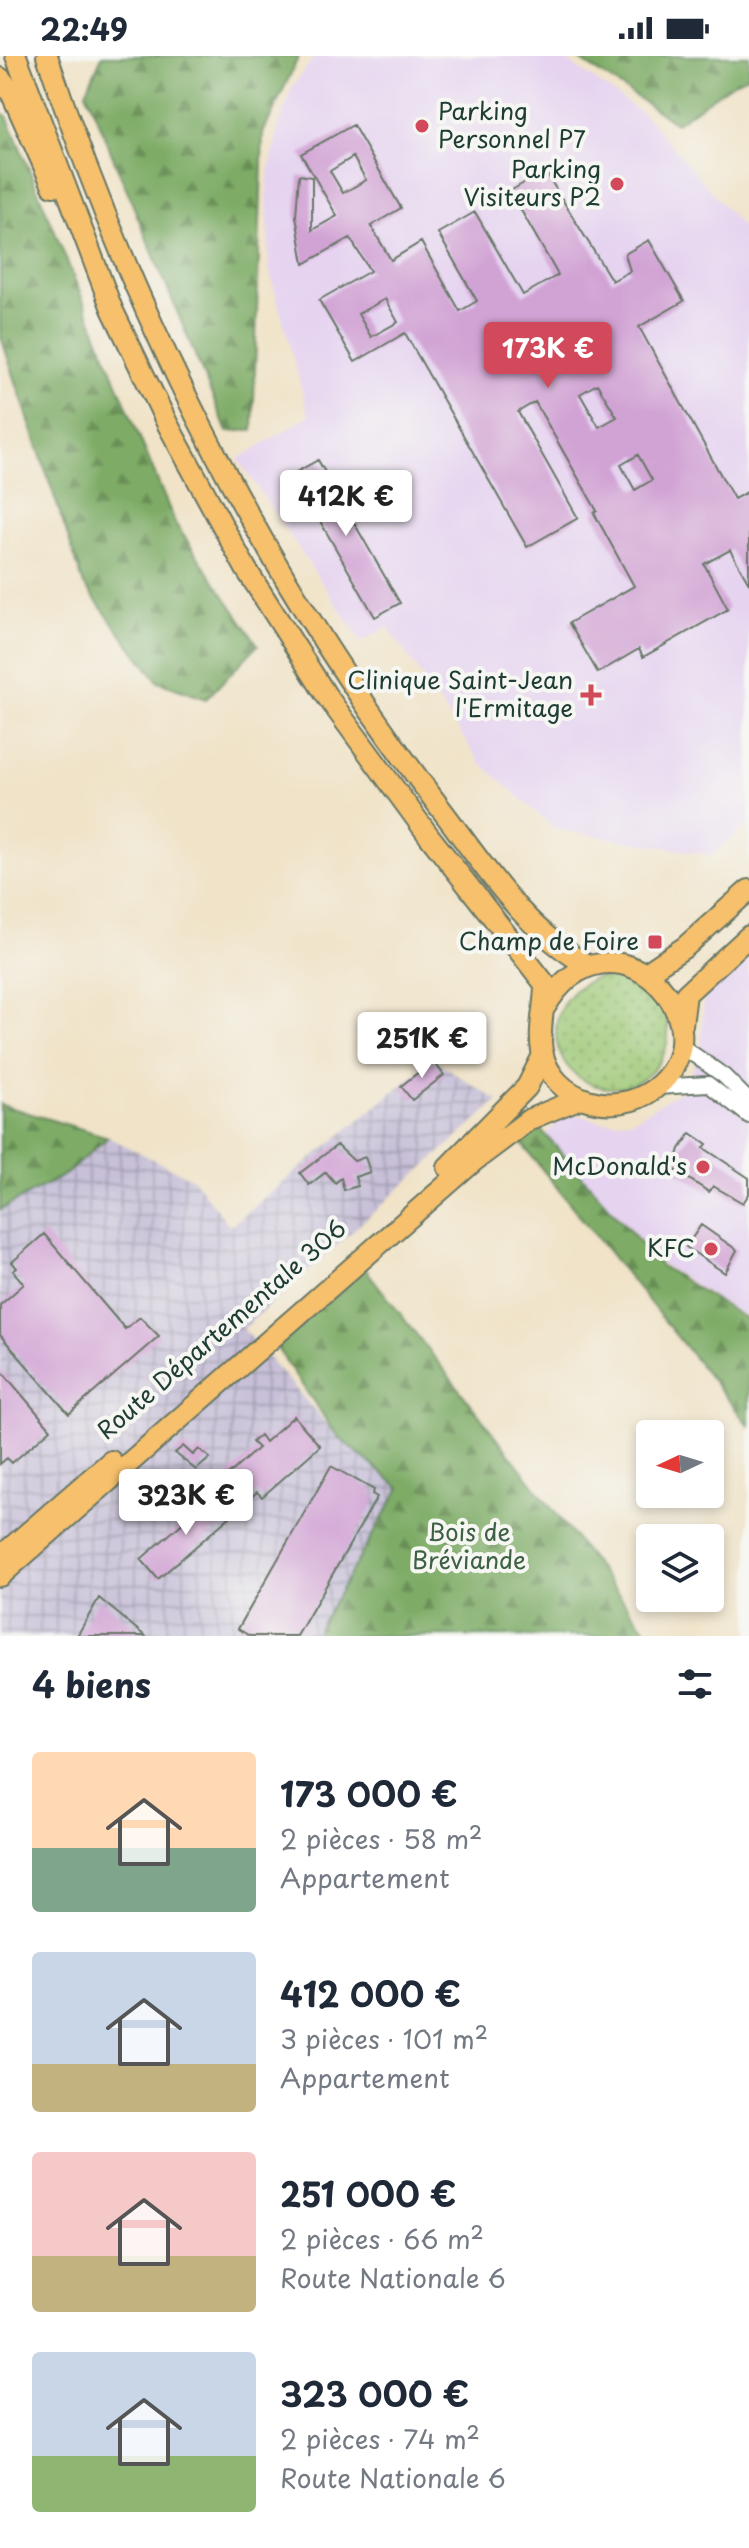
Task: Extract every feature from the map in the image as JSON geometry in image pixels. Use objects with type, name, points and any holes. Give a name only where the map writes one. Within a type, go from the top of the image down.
[{"type":"main road","points":[[16,56],[106,293],[207,500],[271,610],[326,695],[429,836],[545,984],[545,1007],[539,1031],[543,1055],[551,1073],[581,1098],[600,1104],[621,1104],[641,1098],[657,1087],[672,1068],[681,1039],[686,994],[749,936]]},
{"type":"main road","points":[[47,56],[90,178],[161,347],[276,565],[367,708],[508,898],[558,949],[589,966]]},
{"type":"main road","points":[[0,78],[10,90],[93,276],[106,293]]},
{"type":"main road","points":[[646,973],[685,947],[749,890]]},
{"type":"main road","points":[[545,1007],[555,989],[570,975],[589,966],[625,964],[646,973],[664,988],[676,1009],[681,1039]]},
{"type":"main road","points":[[481,1145],[527,1087],[543,1055]]},
{"type":"main road","points":[[481,1145],[530,1119],[581,1098]]},
{"type":"main road","name":"Route Départementale 306","points":[[0,1576],[150,1446],[481,1145]]},
{"type":"main road","name":"Route Départementale 306","points":[[0,1557],[481,1145]]},
{"type":"street","points":[[681,1039],[749,1101]]},
{"type":"street","points":[[657,1087],[708,1084],[749,1116]]},
{"type":"shaded area","points":[[315,56],[560,56],[645,115],[749,235],[749,823],[712,855],[555,829],[480,762],[388,627],[362,642],[238,459],[309,416],[269,269],[267,184],[278,129],[292,87]]},
{"type":"shaded area","points":[[749,950],[749,1319],[663,1265],[546,1134],[569,1112],[601,1122],[633,1120],[686,1088],[701,1045],[704,996],[714,981]]},
{"type":"shaded area","points":[[433,1059],[498,1101],[243,1329],[337,1436],[400,1488],[314,1636],[0,1636],[0,1210],[66,1174],[108,1137],[193,1179],[230,1226]]},
{"type":"green space","points":[[102,56],[299,56],[263,133],[253,430],[227,432],[86,92]]},
{"type":"green space","points":[[574,56],[749,56],[749,75],[676,123]]},
{"type":"green space","points":[[0,112],[7,116],[175,523],[258,645],[206,699],[158,682],[84,585],[0,334]]},
{"type":"green space","points":[[612,976],[634,980],[652,992],[664,1010],[668,1032],[664,1054],[652,1072],[634,1084],[612,1088],[590,1084],[572,1072],[560,1054],[556,1032],[560,1010],[572,992],[590,980]]},
{"type":"green space","points":[[0,1104],[108,1137],[66,1174],[0,1210]]},
{"type":"green space","points":[[538,1126],[661,1266],[749,1321],[749,1426],[521,1143]]},
{"type":"green space","name":"Bois de Bréviande","points":[[360,1262],[651,1636],[314,1636],[400,1488],[337,1436],[274,1344]]},
{"type":"building","points":[[353,125],[401,208],[371,226],[391,260],[421,242],[460,311],[477,301],[438,233],[475,212],[523,295],[558,275],[510,191],[545,171],[612,281],[630,271],[625,254],[649,240],[684,301],[639,327],[734,499],[749,491],[749,583],[730,550],[704,564],[728,609],[643,657],[639,649],[598,673],[569,623],[634,586],[594,513],[597,511],[535,402],[518,412],[578,518],[527,547],[405,333],[355,362],[319,300],[370,271],[350,238],[304,264],[296,216],[299,175],[312,177],[312,230],[337,216],[301,154]],"holes":[[[353,157],[366,180],[343,193],[330,171]],[[385,299],[398,322],[371,337],[358,314]],[[564,326],[579,351],[561,362],[541,327]],[[597,384],[617,417],[599,427],[580,394]],[[638,455],[652,480],[635,490],[621,465]]]},
{"type":"building","points":[[318,460],[400,603],[375,617],[293,474]]},
{"type":"building","points":[[433,1061],[444,1075],[412,1100],[401,1086]]},
{"type":"building","name":"McDonald's","points":[[691,1133],[707,1144],[704,1148],[749,1178],[749,1194],[743,1203],[713,1186],[709,1192],[674,1169],[680,1149]]},
{"type":"building","points":[[337,1145],[354,1161],[365,1157],[370,1172],[355,1177],[358,1186],[344,1190],[341,1178],[335,1183],[326,1172],[309,1185],[300,1173]]},
{"type":"building","name":"KFC","points":[[701,1225],[737,1250],[725,1273],[686,1247]]},
{"type":"building","points":[[44,1234],[125,1329],[140,1317],[159,1336],[69,1414],[0,1335],[0,1305],[24,1284],[13,1271],[17,1268],[12,1262]]},
{"type":"building","points":[[0,1369],[51,1429],[12,1463],[7,1458],[0,1464]]},
{"type":"building","points":[[294,1416],[320,1446],[262,1497],[257,1492],[249,1499],[228,1475],[258,1448],[252,1442],[260,1435],[265,1442]]},
{"type":"building","points":[[183,1446],[193,1455],[199,1449],[210,1458],[196,1470],[175,1453]]},
{"type":"building","points":[[331,1466],[374,1490],[372,1494],[377,1497],[297,1636],[250,1636],[238,1629]]},
{"type":"building","points":[[215,1495],[232,1515],[158,1579],[141,1559]]},
{"type":"building","points":[[99,1598],[145,1636],[77,1636]]},
{"type":"place","name":"Parking Personnel P7","points":[[422,126]]},
{"type":"place","name":"Parking Visiteurs P2","points":[[617,184]]},
{"type":"place","name":"Clinique Saint-Jean l'Ermitage","points":[[591,695]]},
{"type":"place","name":"Champ de Foire","points":[[655,942]]},
{"type":"place","name":"McDonald's","points":[[703,1167]]},
{"type":"place","name":"KFC","points":[[711,1249]]}]
